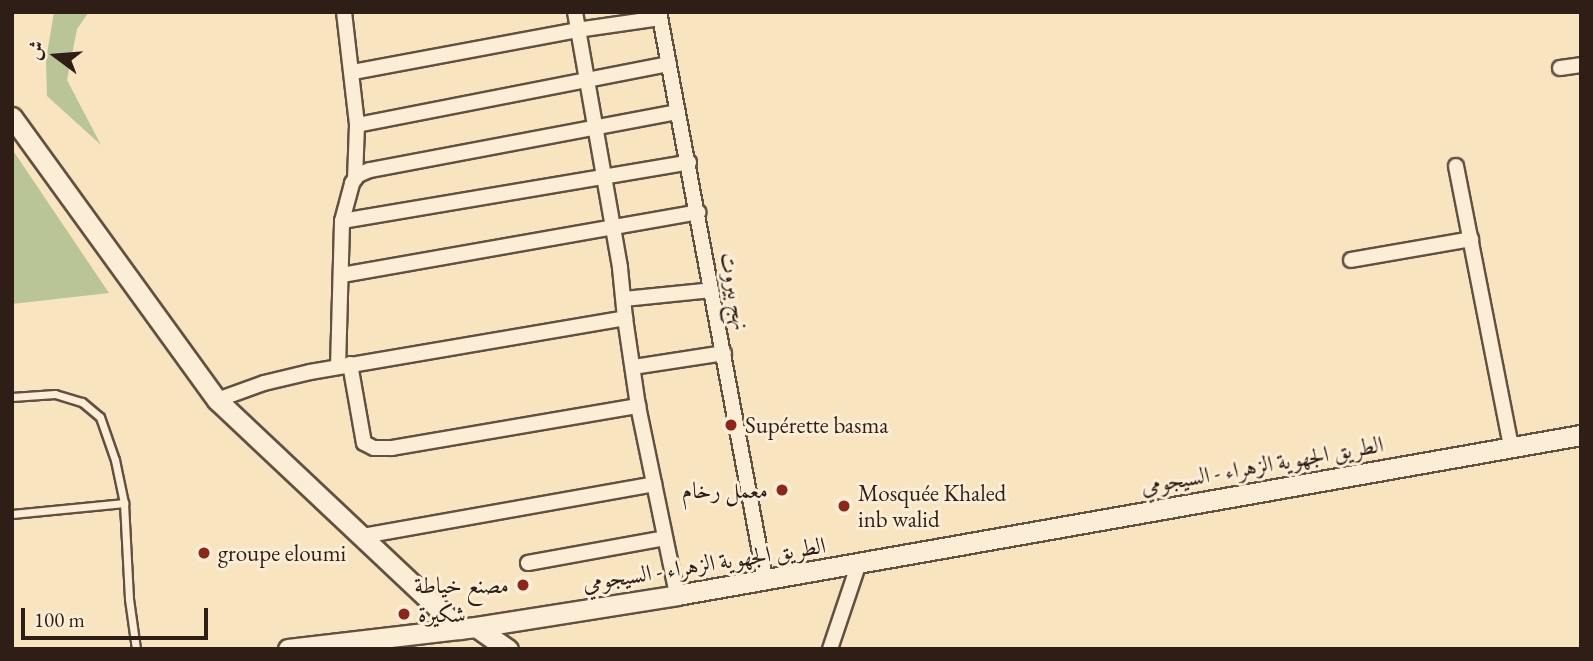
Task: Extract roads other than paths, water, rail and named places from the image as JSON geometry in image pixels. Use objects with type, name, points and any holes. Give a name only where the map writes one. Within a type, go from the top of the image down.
[{"type":"main road","points":[[12,117],[217,400],[363,536],[468,628],[508,649]]},
{"type":"main road","name":"الطريق الجهوية الزهراء - السيجومي","points":[[289,649],[468,628],[677,595],[1581,435]]},
{"type":"street","points":[[344,12],[357,125],[355,179],[342,221],[344,366],[364,443],[374,448],[405,446],[638,406]]},
{"type":"street","points":[[575,12],[624,299],[638,406],[677,595]]},
{"type":"street","points":[[353,72],[660,15]]},
{"type":"street","name":"نهج بيروت","points":[[660,15],[765,579]]},
{"type":"street","points":[[357,125],[669,64]]},
{"type":"street","points":[[1560,68],[1581,65]]},
{"type":"street","points":[[355,179],[370,170],[678,113]]},
{"type":"street","points":[[342,221],[688,162]]},
{"type":"street","points":[[1456,166],[1511,447]]},
{"type":"street","points":[[342,275],[698,212]]},
{"type":"street","points":[[1351,260],[1471,239]]},
{"type":"street","points":[[624,299],[712,290]]},
{"type":"street","points":[[217,400],[264,383],[344,366],[625,318]]},
{"type":"street","points":[[633,367],[724,354]]},
{"type":"street","points":[[363,536],[654,484]]},
{"type":"street","points":[[528,563],[665,538]]},
{"type":"street","points":[[830,649],[859,563]]},
{"type":"lane","points":[[12,397],[55,394],[82,402],[100,417],[116,460],[124,503],[129,599],[136,649]]},
{"type":"lane","points":[[12,514],[124,503]]},
{"type":"place","name":"Supérette basma","points":[[731,425]]},
{"type":"place","name":"معمل رخام","points":[[782,490]]},
{"type":"place","name":"Mosquée Khaled inb walid","points":[[844,506]]},
{"type":"place","name":"groupe eloumi","points":[[204,553]]},
{"type":"place","name":"مصنع خياطة","points":[[523,585]]},
{"type":"place","name":"شكيرة","points":[[404,614]]}]
